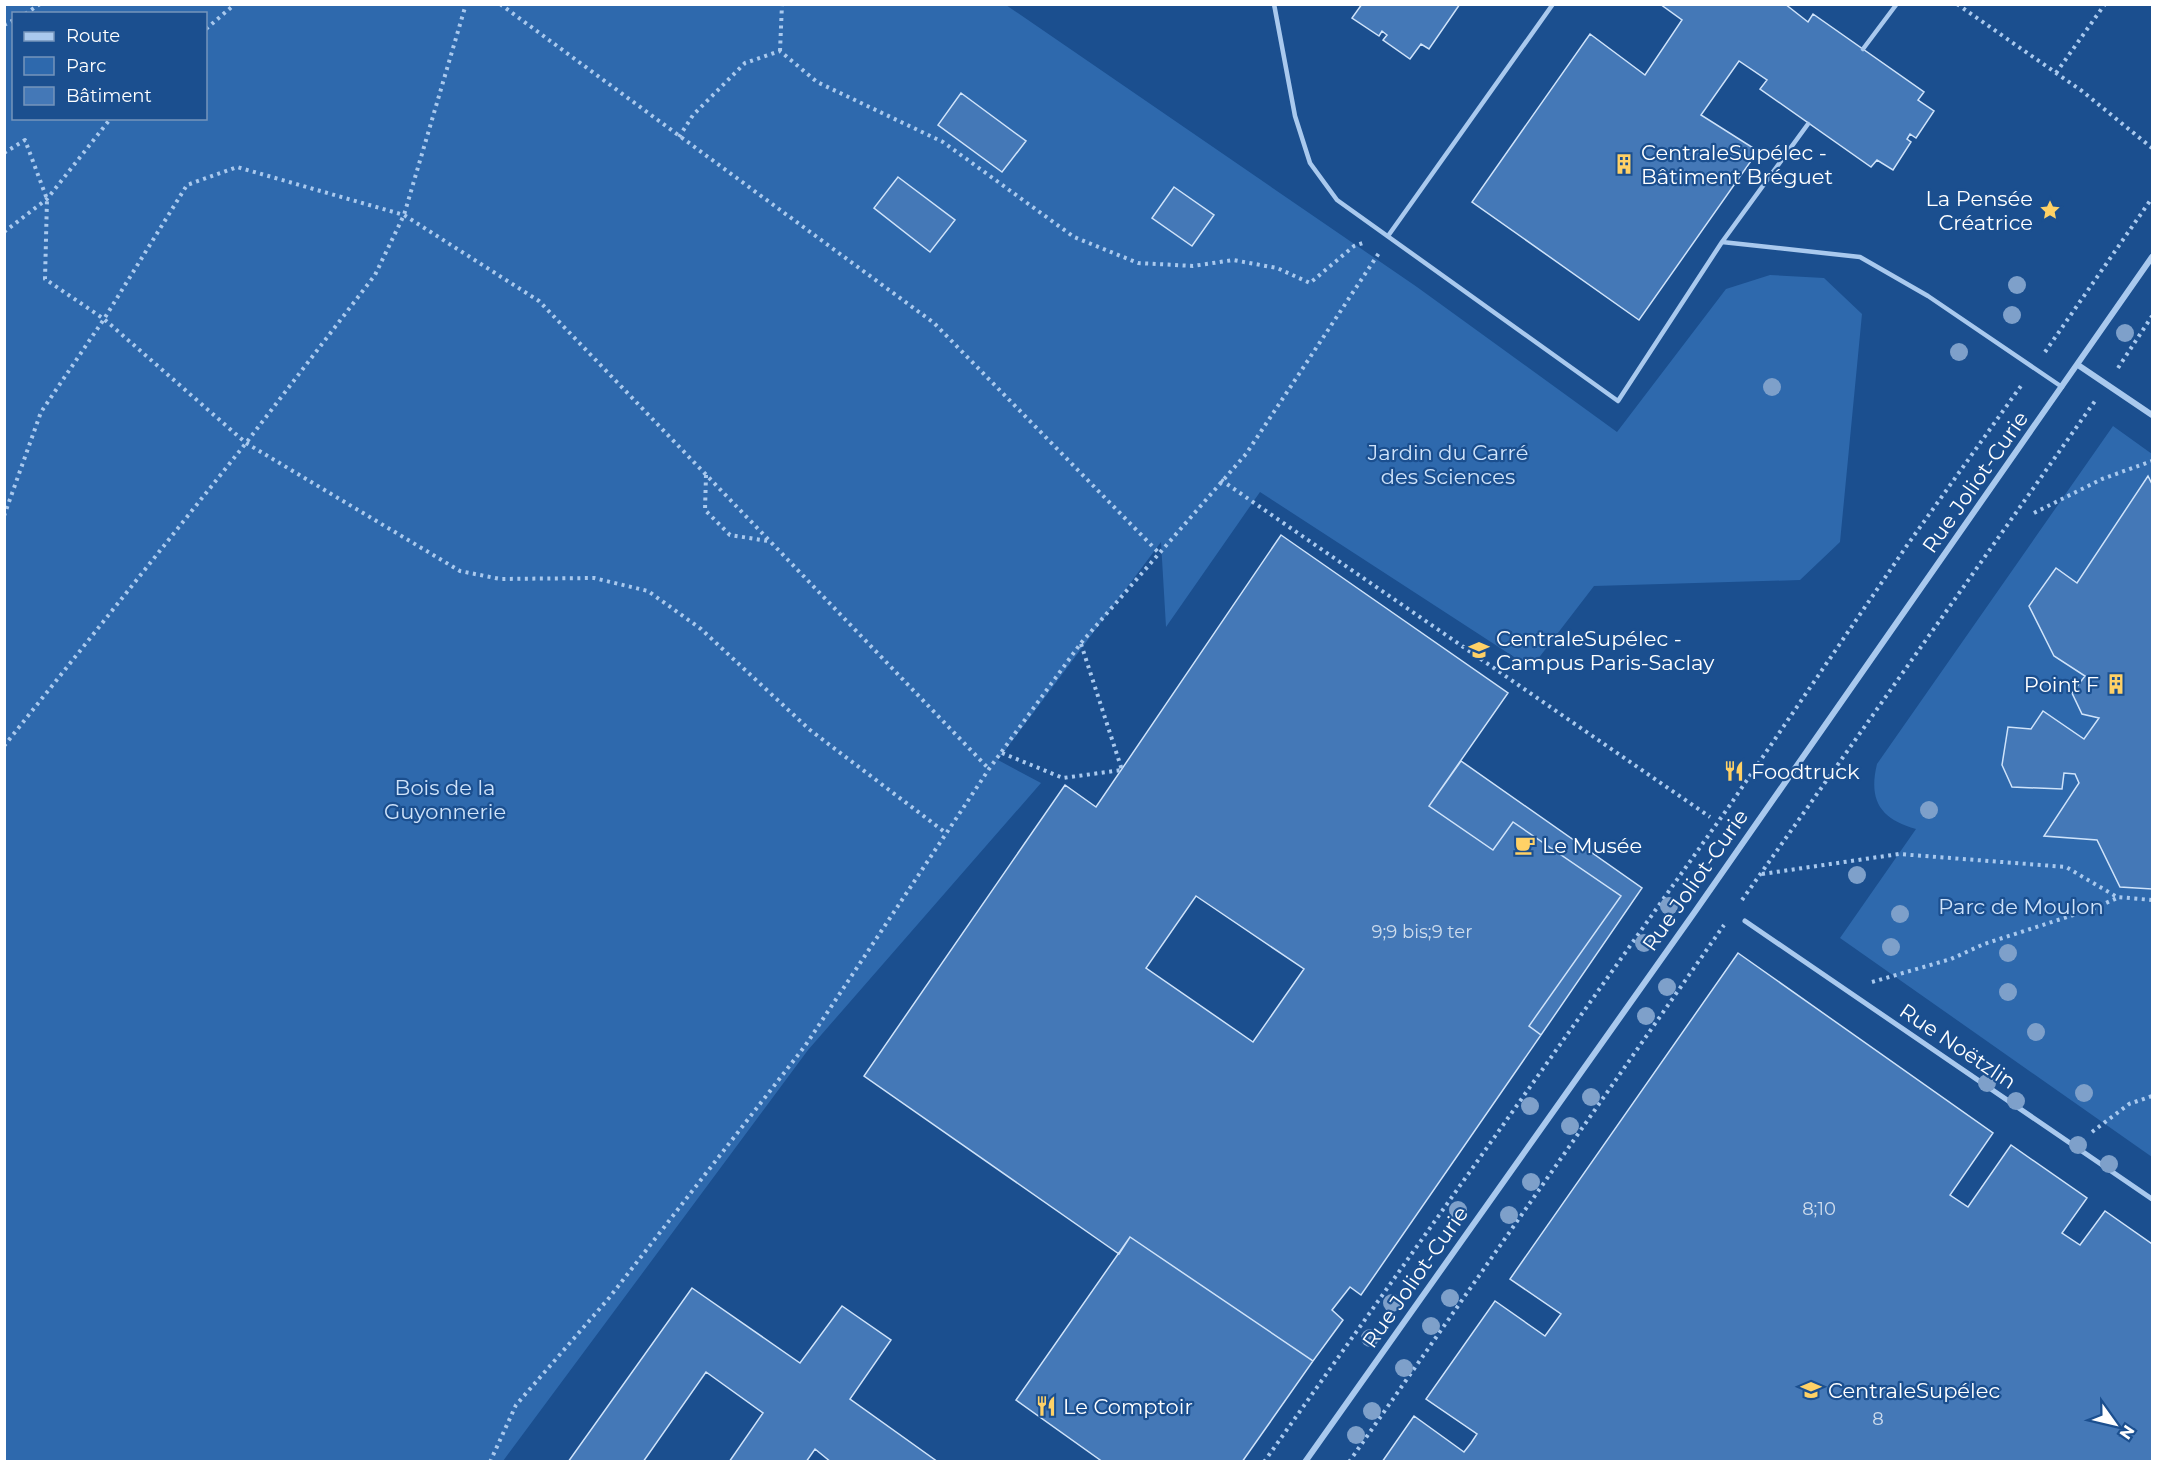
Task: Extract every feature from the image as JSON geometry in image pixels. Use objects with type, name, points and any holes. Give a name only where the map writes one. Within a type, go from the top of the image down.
[{"type":"street","name":"Rue Joliot-Curie","points":[[1305,1461],[2152,257]]},
{"type":"street","points":[[2078,364],[2152,415]]},
{"type":"street","name":"Rue Noëtzlin","points":[[1745,921],[2152,1199]]},
{"type":"lane","points":[[1274,4],[1295,116],[1310,163],[1337,200],[1618,401],[1722,242],[1808,124]]},
{"type":"lane","points":[[1388,236],[1554,4]]},
{"type":"lane","points":[[1863,49],[1896,5]]},
{"type":"lane","points":[[1722,242],[1860,257],[1928,296],[2062,387]]},
{"type":"path","points":[[27,12],[40,4]]},
{"type":"path","points":[[207,28],[235,4]]},
{"type":"path","points":[[4,746],[246,443],[375,275],[404,215],[466,4]]},
{"type":"path","points":[[500,4],[934,322],[1159,553]]},
{"type":"path","points":[[780,51],[782,4]]},
{"type":"path","points":[[1956,4],[2056,73],[2152,148]]},
{"type":"path","points":[[2056,73],[2105,4]]},
{"type":"path","points":[[679,137],[693,115],[745,63],[780,51]]},
{"type":"path","points":[[780,51],[817,82],[943,142],[1074,237],[1138,262],[1193,266],[1233,260],[1277,268],[1310,283],[1354,246],[1388,236]]},
{"type":"path","points":[[4,232],[47,199],[109,120]]},
{"type":"path","points":[[4,153],[25,140],[47,199],[45,279],[104,319],[246,443],[460,571],[500,579],[594,578],[648,591],[701,629],[810,730],[946,833]]},
{"type":"path","points":[[4,516],[41,412],[104,319],[187,185],[237,167],[404,215],[538,301],[989,769]]},
{"type":"path","points":[[1264,1461],[1730,806],[1908,544],[2152,198]]},
{"type":"path","points":[[490,1461],[516,1405],[609,1298],[805,1046],[989,769],[1081,643],[1246,454],[1373,265],[1388,236]]},
{"type":"path","points":[[2117,368],[2152,316]]},
{"type":"path","points":[[1740,903],[2096,398]]},
{"type":"path","points":[[2034,513],[2102,479],[2152,461]]},
{"type":"path","points":[[706,475],[705,510],[730,535],[769,541]]},
{"type":"path","points":[[1221,480],[1710,817]]},
{"type":"path","points":[[1002,753],[1063,778],[1122,770],[1081,643]]},
{"type":"path","points":[[1761,874],[1899,854],[2066,867],[2117,897],[2152,900]]},
{"type":"path","points":[[1848,990],[1951,959],[1984,944],[2095,908],[2117,897]]},
{"type":"path","points":[[1349,1461],[1727,922]]},
{"type":"path","points":[[2074,1145],[2129,1104],[2152,1096]]},
{"type":"green space","name":"Bois de la Guyonnerie","points":[[5,5],[1006,5],[1417,287],[1617,432],[1726,289],[1770,275],[1824,278],[1862,314],[1840,542],[1800,580],[1594,586],[1531,668],[1260,492],[1166,627],[1161,542],[998,760],[1041,783],[808,1050],[503,1461],[5,1462]]},
{"type":"green space","name":"Parc de Moulon","points":[[2113,426],[2152,454],[2152,1157],[1840,938],[1916,829],[1894,820],[1880,807],[1874,788],[1877,764]]},
{"type":"building","points":[[1362,4],[1460,4],[1429,49],[1421,44],[1410,59],[1383,40],[1387,35],[1382,31],[1379,36],[1352,18]]},
{"type":"building","name":"CentraleSupélec - Bâtiment Bréguet","points":[[1660,4],[1785,4],[1808,22],[1813,14],[1924,92],[1918,100],[1934,111],[1916,138],[1910,134],[1907,139],[1911,142],[1893,170],[1877,160],[1871,167],[1760,89],[1767,80],[1739,61],[1701,115],[1758,151],[1639,320],[1472,202],[1590,34],[1645,75],[1682,20]]},
{"type":"building","points":[[961,93],[1026,141],[1002,172],[938,125]]},
{"type":"building","points":[[898,177],[955,220],[930,252],[874,208]]},
{"type":"building","points":[[1174,187],[1214,215],[1192,246],[1152,218]]},
{"type":"building","name":"Point F","points":[[2148,476],[2152,484],[2152,889],[2120,887],[2097,840],[2044,836],[2079,783],[2075,774],[2064,773],[2062,789],[2012,787],[2002,765],[2008,727],[2031,729],[2043,711],[2084,739],[2099,718],[2082,714],[2072,693],[2085,676],[2054,656],[2029,606],[2056,568],[2077,583]]},
{"type":"building","points":[[1281,535],[1508,693],[1429,806],[1493,850],[1513,822],[1621,896],[1529,1026],[1541,1035],[1361,1295],[1350,1287],[1332,1310],[1343,1320],[1313,1361],[1130,1237],[1119,1254],[864,1076],[1065,785],[1096,807]],"holes":[[[1196,896],[1304,969],[1253,1042],[1146,968]]]},
{"type":"building","points":[[1461,761],[1642,888],[1541,1035],[1529,1026],[1621,896],[1513,822],[1493,850],[1429,806]]},
{"type":"building","points":[[1738,953],[1993,1133],[1950,1195],[1968,1207],[2011,1145],[2087,1198],[2062,1233],[2080,1245],[2105,1211],[2152,1244],[2152,1462],[1382,1462],[1414,1416],[1464,1452],[1471,1443],[1477,1434],[1426,1399],[1495,1301],[1545,1336],[1561,1314],[1510,1279]]},
{"type":"building","points":[[1130,1237],[1313,1361],[1242,1462],[1103,1462],[1016,1400]]},
{"type":"building","points":[[692,1288],[800,1363],[842,1306],[891,1340],[850,1399],[938,1462],[831,1462],[815,1449],[806,1462],[729,1462],[763,1413],[706,1372],[643,1462],[568,1462]]},
{"type":"place","name":"CentraleSupélec - Bâtiment Bréguet","points":[[1624,164]]},
{"type":"place","name":"La Pensée Créatrice","points":[[2050,210]]},
{"type":"place","name":"CentraleSupélec - Campus Paris-Saclay","points":[[1479,650]]},
{"type":"place","name":"Point F","points":[[2116,684]]},
{"type":"place","name":"Foodtruck","points":[[1734,771]]},
{"type":"place","name":"Le Musée","points":[[1525,845]]},
{"type":"place","name":"CentraleSupélec","points":[[1811,1390]]},
{"type":"place","name":"Le Comptoir","points":[[1046,1406]]},
{"type":"park label","name":"Jardin du Carré des Sciences","points":[[1448,464]]}]
